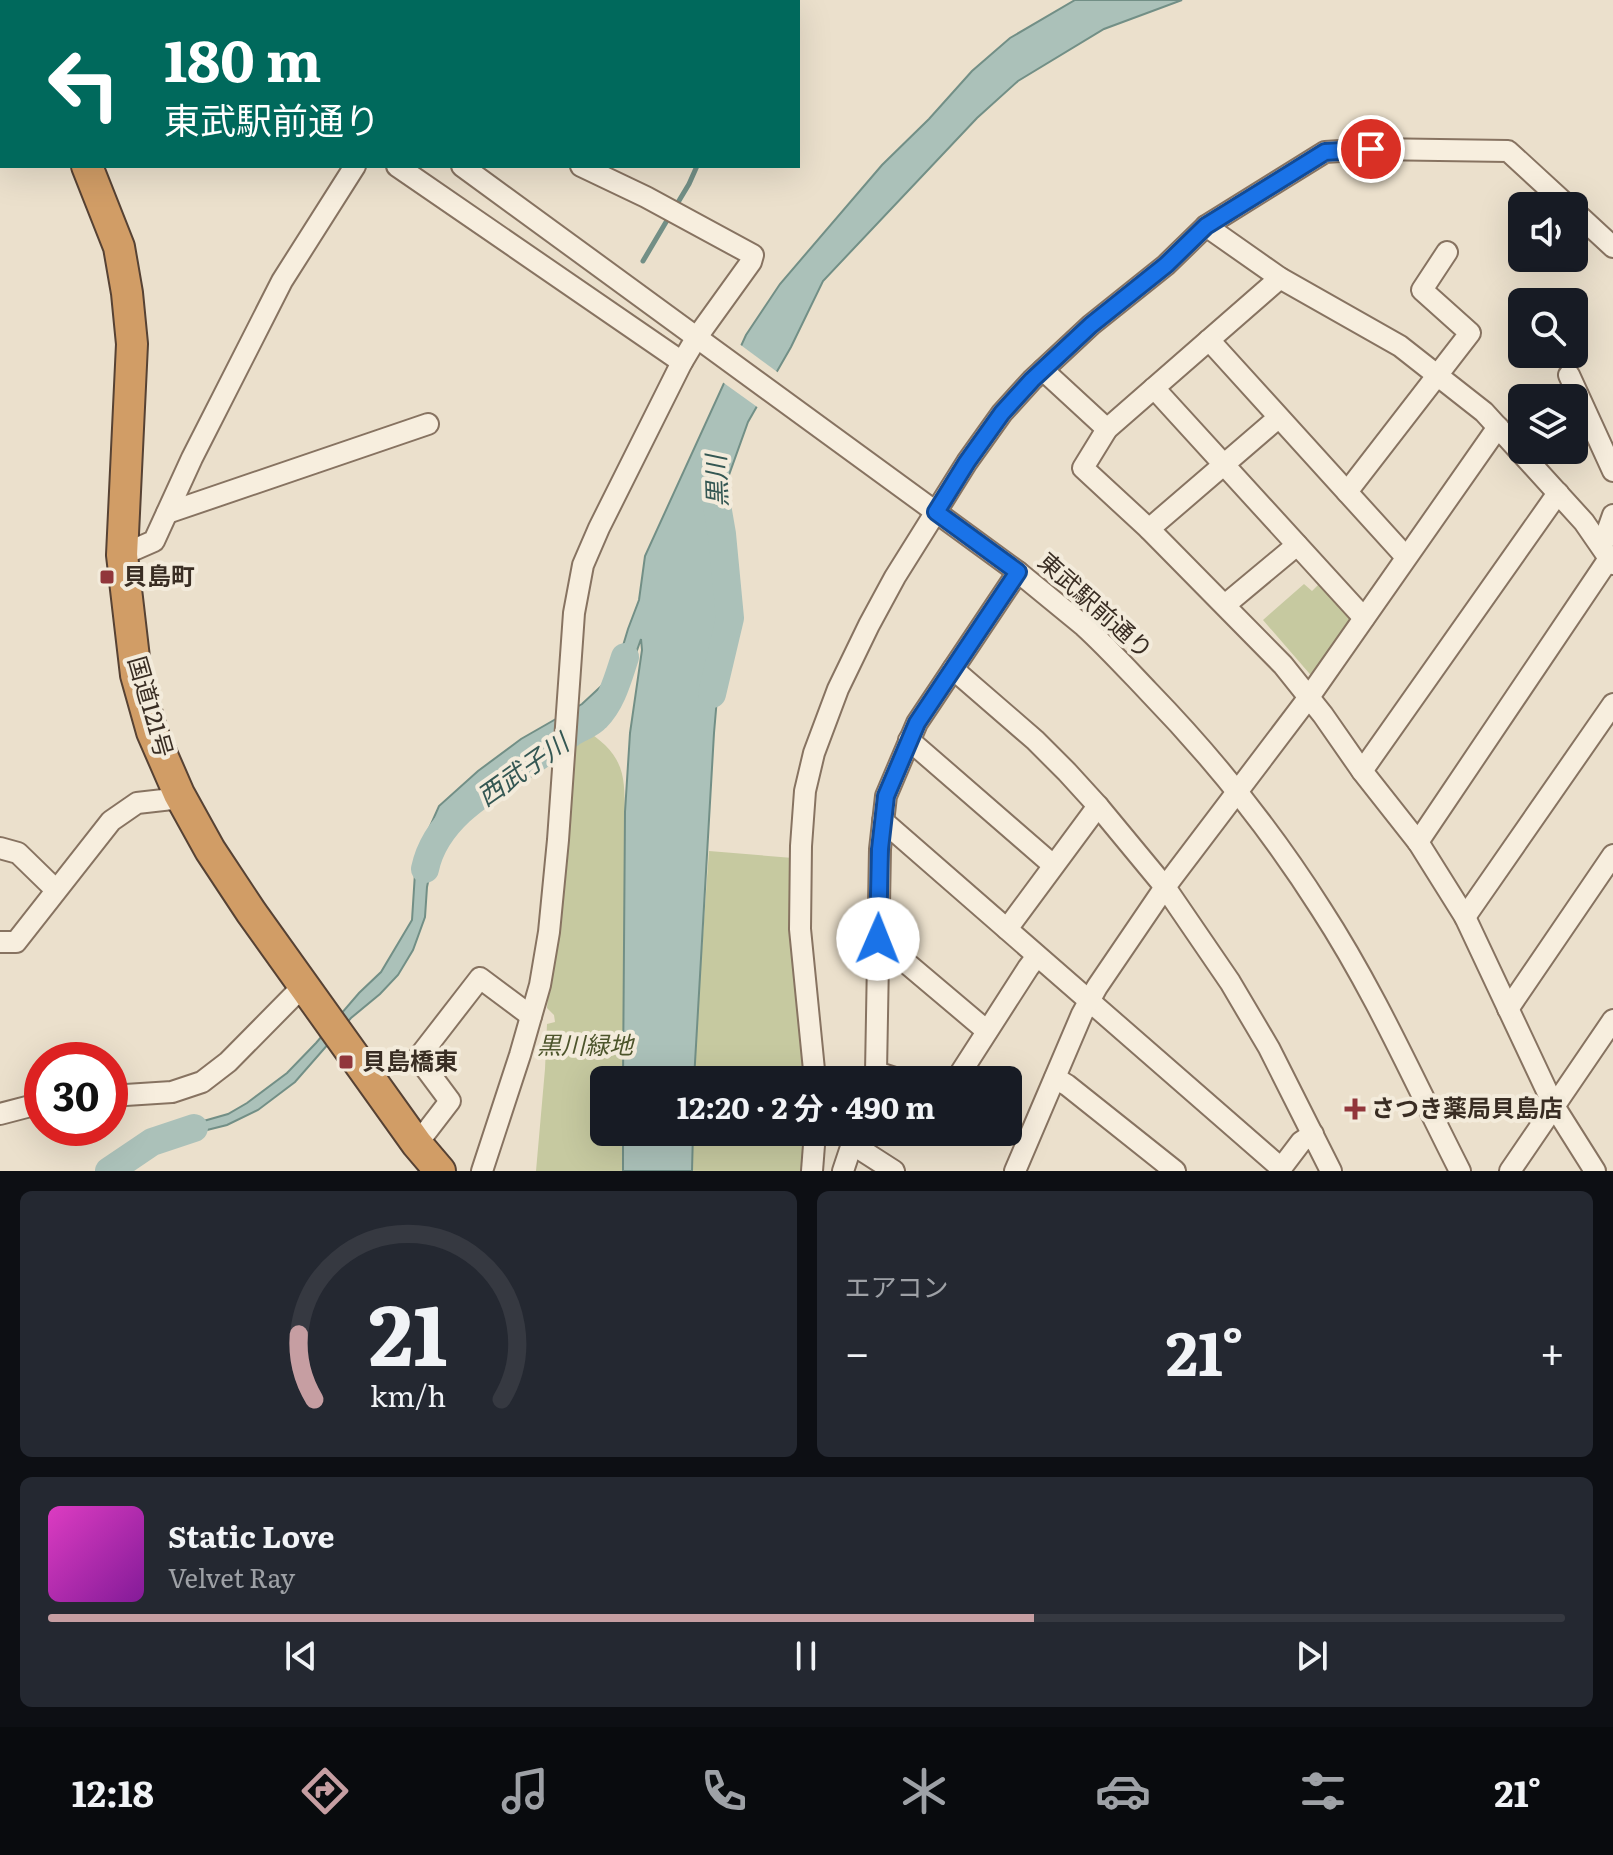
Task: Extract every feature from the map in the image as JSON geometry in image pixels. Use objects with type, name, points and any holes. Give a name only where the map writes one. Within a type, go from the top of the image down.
[{"type":"highway","name":"国道121号","points":[[88,168],[119,247],[127,293],[132,344],[122,555],[136,675],[152,732],[181,798],[210,850],[425,1161]]},
{"type":"street","points":[[814,1066],[800,929],[801,846],[808,773],[834,700],[858,647],[931,509],[1002,413],[1091,325],[1166,265],[1206,226],[1325,152],[1371,149],[1508,151],[1553,192]]},
{"type":"street","points":[[122,555],[154,541],[192,458],[282,281],[354,168]]},
{"type":"street","points":[[400,168],[682,362]]},
{"type":"street","name":"東武駅前通り","points":[[465,168],[1018,572],[1085,627],[1122,663],[1237,790],[1288,858],[1359,972],[1460,1171]]},
{"type":"street","points":[[482,1171],[540,985],[549,932],[574,613],[583,565],[682,362],[702,341],[753,255],[585,168]]},
{"type":"street","points":[[1588,224],[1613,247]]},
{"type":"street","points":[[1206,226],[1280,278],[1400,346],[1484,412],[1558,493],[1608,555]]},
{"type":"street","points":[[1347,492],[1470,333],[1422,290],[1447,252]]},
{"type":"street","points":[[1280,278],[1107,429],[1083,468],[1149,529],[1283,665],[1418,842],[1465,917],[1554,1106],[1595,1171]]},
{"type":"street","points":[[1209,340],[1406,557]]},
{"type":"street","points":[[1043,370],[1107,429]]},
{"type":"street","points":[[1569,375],[1613,471]]},
{"type":"street","points":[[1154,388],[1364,618]]},
{"type":"street","points":[[1149,529],[1278,418]]},
{"type":"street","points":[[167,513],[428,424]]},
{"type":"street","points":[[1015,1171],[1089,1000],[1165,887],[1309,697],[1498,427]]},
{"type":"street","points":[[1362,771],[1558,493]]},
{"type":"street","points":[[1418,842],[1608,555],[1613,515]]},
{"type":"street","points":[[1225,605],[1297,545]]},
{"type":"street","points":[[875,1066],[880,849],[886,796],[917,723],[1018,572]]},
{"type":"street","points":[[953,669],[1035,740],[1098,806],[1165,887],[1254,1021],[1331,1171]]},
{"type":"street","points":[[1465,917],[1613,704]]},
{"type":"street","points":[[909,740],[1053,865]]},
{"type":"street","points":[[0,942],[16,942],[111,821],[137,803],[181,798]]},
{"type":"street","points":[[1007,929],[1098,806]]},
{"type":"street","points":[[883,821],[1280,1170],[1301,1142],[1313,1134]]},
{"type":"street","points":[[0,848],[18,853],[56,890]]},
{"type":"street","points":[[1508,1009],[1613,855]]},
{"type":"street","points":[[878,939],[987,1031]]},
{"type":"street","points":[[965,1066],[1037,956]]},
{"type":"street","points":[[425,1161],[450,1101],[418,1058],[480,978],[531,1016]]},
{"type":"street","points":[[128,1095],[172,1092],[202,1082],[228,1062],[304,985]]},
{"type":"street","points":[[1510,1171],[1613,1020]]},
{"type":"street","points":[[1055,1078],[1175,1171]]},
{"type":"street","points":[[0,1114],[24,1108]]},
{"type":"street","points":[[812,1171],[814,1146]]},
{"type":"street","points":[[843,1171],[851,1146]]},
{"type":"street","points":[[864,1146],[894,1171]]},
{"type":"green space","points":[[1322,581],[1353,613],[1354,625],[1315,680],[1263,620],[1304,584],[1312,591]]},
{"type":"green space","name":"黒川緑地","points":[[584,730],[605,745],[617,760],[624,784],[623,1066],[590,1066],[590,1146],[623,1146],[623,1171],[536,1171],[547,1024],[555,1022],[554,1015],[547,1008],[572,737]]},
{"type":"green space","name":"黒川緑地","points":[[709,851],[793,858],[808,1066],[694,1066]]},
{"type":"green space","points":[[693,1146],[808,1146],[807,1171],[692,1171]]},
{"type":"water","points":[[1075,0],[1182,0],[1104,29],[1018,81],[977,118],[823,281],[791,347],[748,422],[715,514],[724,617],[714,733],[695,1066],[623,1066],[625,812],[641,639],[630,670],[592,715],[540,744],[450,811],[434,854],[425,917],[413,950],[398,975],[351,1018],[295,1082],[258,1110],[227,1125],[166,1144],[128,1171],[112,1171],[165,1136],[186,1126],[228,1114],[247,1103],[287,1073],[381,972],[412,920],[415,873],[439,806],[478,771],[521,739],[582,704],[616,669],[639,600],[645,556],[746,335],[780,284],[882,165],[972,71],[1010,38]]},
{"type":"water","points":[[623,1146],[693,1146],[692,1171],[623,1171]]},
{"type":"pier","points":[[738,343],[780,374],[760,409],[721,381]]},
{"type":"waterway","points":[[674,209],[696,168]]},
{"type":"waterway","points":[[643,261],[669,217]]},
{"type":"waterway","name":"黒川","points":[[712,694],[730,618],[714,488],[715,471]]},
{"type":"waterway","name":"西武子川","points":[[425,869],[440,834],[466,806],[573,732],[591,723],[602,712],[625,657]]},
{"type":"waterway","name":"西武子川","points":[[109,1171],[152,1142],[194,1128]]},
{"type":"place","name":"貝島町","points":[[107,577]]},
{"type":"place","name":"貝島橋東","points":[[346,1062]]},
{"type":"place","name":"さつき薬局貝島店","points":[[1355,1109]]},
{"type":"route","points":[[878,939],[880,849],[886,796],[917,723],[1018,572],[936,512],[967,462],[1002,413],[1032,380],[1091,325],[1166,265],[1206,226],[1325,152],[1371,149]]}]
